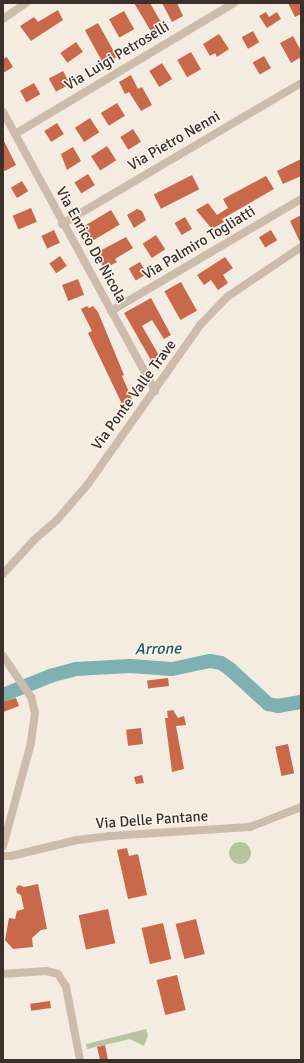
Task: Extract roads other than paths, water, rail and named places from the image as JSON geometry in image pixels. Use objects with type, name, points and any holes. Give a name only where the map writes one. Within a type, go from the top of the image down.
[{"type":"street","points":[[3,19],[26,3]]},
{"type":"street","name":"Via Luigi Petroselli","points":[[15,134],[234,3]]},
{"type":"street","name":"Via Pietro Nenni","points":[[62,224],[301,83]]},
{"type":"street","name":"Via Enrico De Nicola","points":[[3,112],[62,224],[155,391]]},
{"type":"street","name":"Via Palmiro Togliatti","points":[[111,311],[301,199]]},
{"type":"street","name":"Via Ponte Valle Trave","points":[[3,574],[34,540],[58,520],[78,496],[155,391],[200,326],[227,296],[262,271],[301,247]]},
{"type":"street","points":[[3,656],[29,695],[35,709],[34,731],[3,846]]},
{"type":"street","name":"Via Delle Pantane","points":[[3,856],[11,856],[85,839],[255,826],[301,807]]},
{"type":"street","points":[[3,974],[46,971],[58,974],[66,987],[80,1060]]},
{"type":"waterway","name":"Arrone","points":[[3,695],[50,676],[76,669],[130,666],[172,669],[210,661],[221,663],[230,669],[268,704],[278,706],[301,702]]}]
